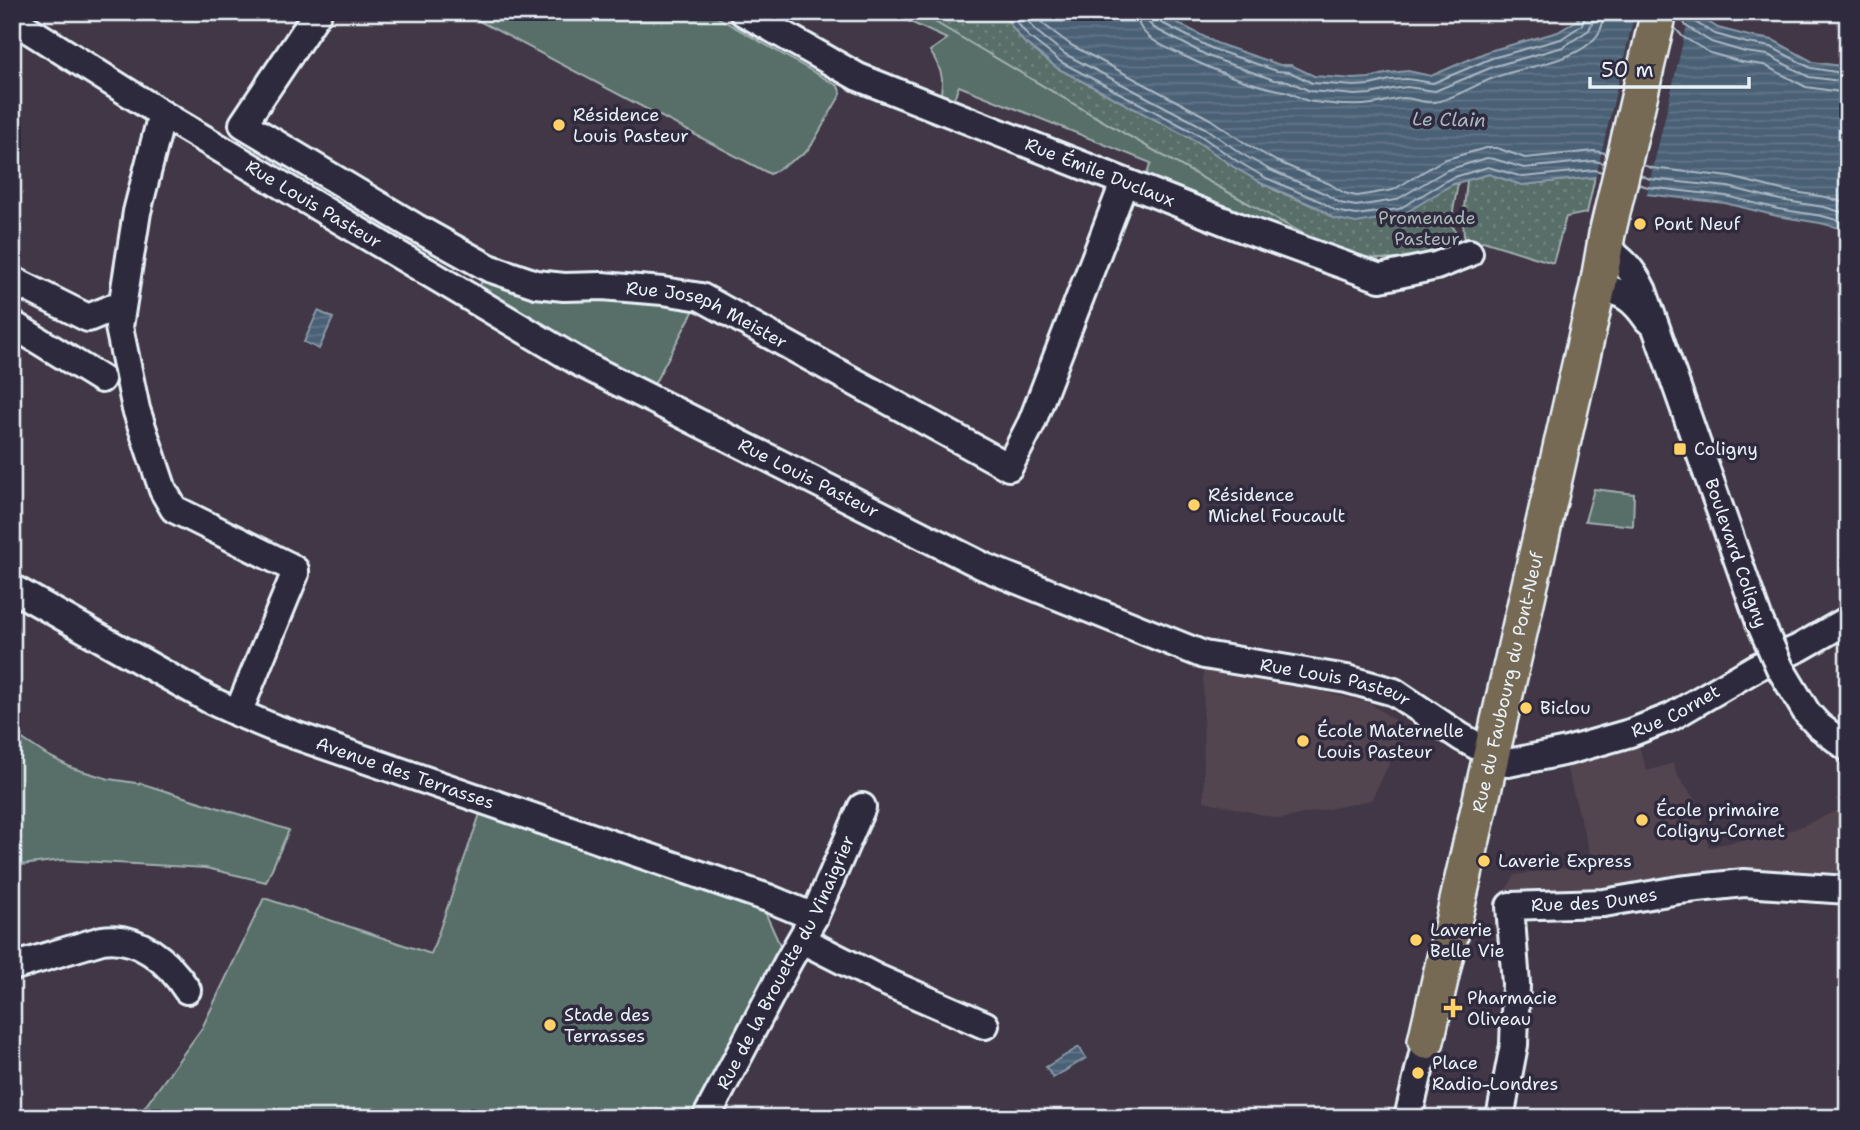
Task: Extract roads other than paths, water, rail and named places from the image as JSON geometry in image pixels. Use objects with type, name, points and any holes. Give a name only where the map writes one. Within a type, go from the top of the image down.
[{"type":"main road","points":[[1607,232],[1659,12]]},
{"type":"main road","name":"Rue du Faubourg du Pont-Neuf","points":[[1426,1041],[1598,286],[1607,232]]},
{"type":"street","name":"Rue Joseph Meister","points":[[318,12],[243,124],[489,268],[536,284],[564,287],[602,286],[701,297],[1009,467],[1031,422],[1124,183]]},
{"type":"street","name":"Rue Émile Duclaux","points":[[743,12],[858,77],[1124,183],[1380,278],[1436,266],[1469,254]]},
{"type":"street","name":"Rue Louis Pasteur","points":[[12,19],[162,114],[582,364],[985,567],[1204,655],[1348,679],[1394,692],[1449,730],[1491,754]]},
{"type":"street","points":[[162,114],[137,212],[120,315],[136,409],[163,490],[174,509],[295,570],[238,713]]},
{"type":"street","name":"Boulevard Coligny","points":[[1607,232],[1643,291],[1759,620],[1780,668],[1807,713],[1827,733],[1848,748]]},
{"type":"street","points":[[12,281],[88,318],[120,315]]},
{"type":"street","name":"Boulevard Coligny","points":[[1598,286],[1631,298],[1659,336]]},
{"type":"street","points":[[12,324],[102,379]]},
{"type":"street","name":"Avenue des Terrasses","points":[[12,588],[238,713],[768,898],[814,917]]},
{"type":"street","name":"Rue Cornet","points":[[1491,754],[1508,763],[1516,762],[1630,733],[1671,717],[1848,620]]},
{"type":"street","name":"Rue de la Brouette du Vinaigrier","points":[[706,1118],[814,917],[862,807]]},
{"type":"street","name":"Rue des Dunes","points":[[1500,1118],[1514,1045],[1516,984],[1510,906],[1604,903],[1679,890],[1745,883],[1848,890]]},
{"type":"street","points":[[12,967],[102,940],[117,939],[141,947],[165,961],[187,990]]},
{"type":"street","points":[[802,940],[878,979],[985,1025]]},
{"type":"street","name":"Rue du Faubourg du Pont-Neuf","points":[[1408,1118],[1426,1041]]},
{"type":"water","name":"Le Clain","points":[[992,12],[1157,12],[1216,43],[1280,65],[1291,65],[1314,76],[1354,79],[1408,71],[1431,76],[1489,51],[1558,32],[1579,19],[1568,12],[1692,12],[1718,28],[1773,40],[1813,62],[1848,67],[1848,230],[1725,203],[1646,194],[1595,177],[1522,185],[1489,174],[1453,184],[1402,215],[1356,223],[1333,218],[1319,208],[1263,184],[1198,142],[1057,68],[1024,42],[1007,20]]},
{"type":"water","points":[[318,311],[333,318],[319,349],[304,342]]},
{"type":"water","points":[[1079,1047],[1086,1058],[1053,1078],[1046,1067]]},
{"type":"place","name":"Résidence Louis Pasteur","points":[[559,125]]},
{"type":"place","name":"Pont Neuf","points":[[1640,224]]},
{"type":"place","name":"Coligny","points":[[1680,449]]},
{"type":"place","name":"Résidence Michel Foucault","points":[[1194,505]]},
{"type":"place","name":"Biclou","points":[[1526,708]]},
{"type":"place","name":"École Maternelle Louis Pasteur","points":[[1303,741]]},
{"type":"place","name":"École primaire Coligny-Cornet","points":[[1642,820]]},
{"type":"place","name":"Laverie Express","points":[[1484,861]]},
{"type":"place","name":"Laverie Belle Vie","points":[[1416,940]]},
{"type":"place","name":"Pharmacie Oliveau","points":[[1453,1008]]},
{"type":"place","name":"Stade des Terrasses","points":[[550,1025]]},
{"type":"place","name":"Place Radio-Londres","points":[[1418,1073]]},
{"type":"park label","name":"Promenade Pasteur","points":[[1427,228]]}]
